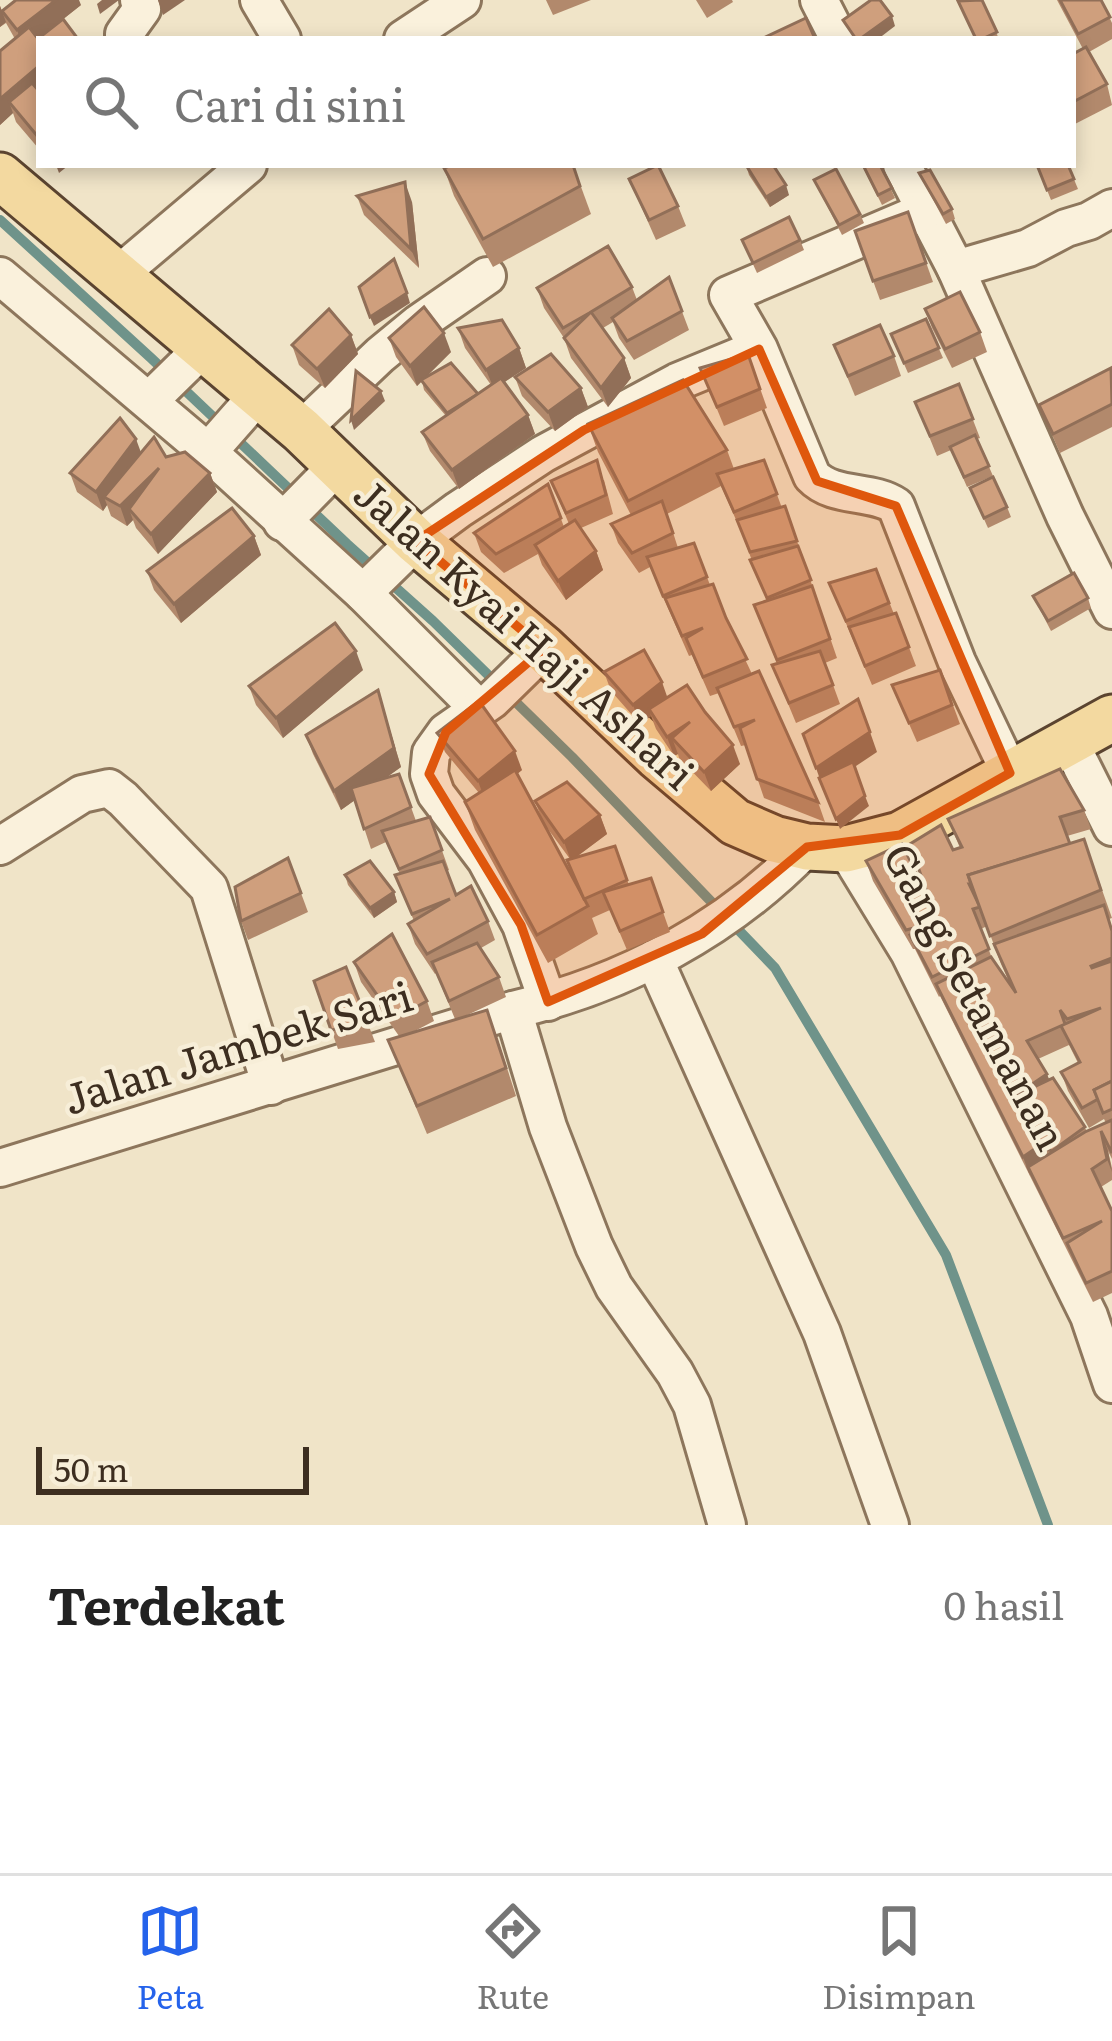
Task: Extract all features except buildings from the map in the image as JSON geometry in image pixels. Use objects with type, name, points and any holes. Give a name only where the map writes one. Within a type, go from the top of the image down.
[{"type":"main road","name":"Jalan Kyai Haji Ashari","points":[[0,176],[119,274],[195,355],[250,403],[301,430],[329,474],[409,548],[736,823],[774,839],[826,848]]},
{"type":"main road","points":[[826,848],[900,835],[1112,718]]},
{"type":"street","points":[[124,36],[142,9],[139,0]]},
{"type":"street","points":[[260,0],[280,36]]},
{"type":"street","points":[[408,36],[462,0]]},
{"type":"street","points":[[819,0],[837,36]]},
{"type":"street","points":[[904,168],[956,268],[1065,516],[1112,610]]},
{"type":"street","points":[[119,274],[234,170]]},
{"type":"street","points":[[925,211],[728,295],[759,349],[812,476],[826,488],[881,498],[896,506],[957,662],[1010,773]]},
{"type":"street","points":[[956,268],[1028,248],[1112,211]]},
{"type":"street","points":[[0,276],[208,452],[485,705]]},
{"type":"street","points":[[301,430],[393,344],[487,276]]},
{"type":"street","points":[[362,593],[409,548],[472,501],[584,430],[677,382],[759,349]]},
{"type":"street","points":[[149,401],[195,355]]},
{"type":"street","points":[[208,452],[250,403]]},
{"type":"street","points":[[282,522],[329,474]]},
{"type":"street","points":[[536,657],[485,705],[446,732],[431,753],[428,774],[436,794],[485,860],[521,925],[548,1127],[614,1287],[692,1405],[727,1525]]},
{"type":"street","points":[[1070,743],[1112,827]]},
{"type":"street","points":[[0,846],[82,794],[109,788],[123,799],[209,888],[271,1086]]},
{"type":"street","name":"Jalan Jambek Sari","points":[[0,1168],[531,1006],[654,959],[702,934],[826,848]]},
{"type":"street","name":"Gang Setamanan","points":[[826,848],[909,952],[1100,1310],[1112,1384]]},
{"type":"street","points":[[654,959],[822,1333],[890,1525]]},
{"type":"highlighted area","points":[[759,349],[817,481],[896,506],[1010,773],[900,835],[807,847],[702,934],[548,1002],[521,925],[429,774],[446,732],[544,649],[416,541],[584,430]]},
{"type":"waterway","points":[[0,220],[433,621],[775,968],[946,1255],[1048,1525]]}]
